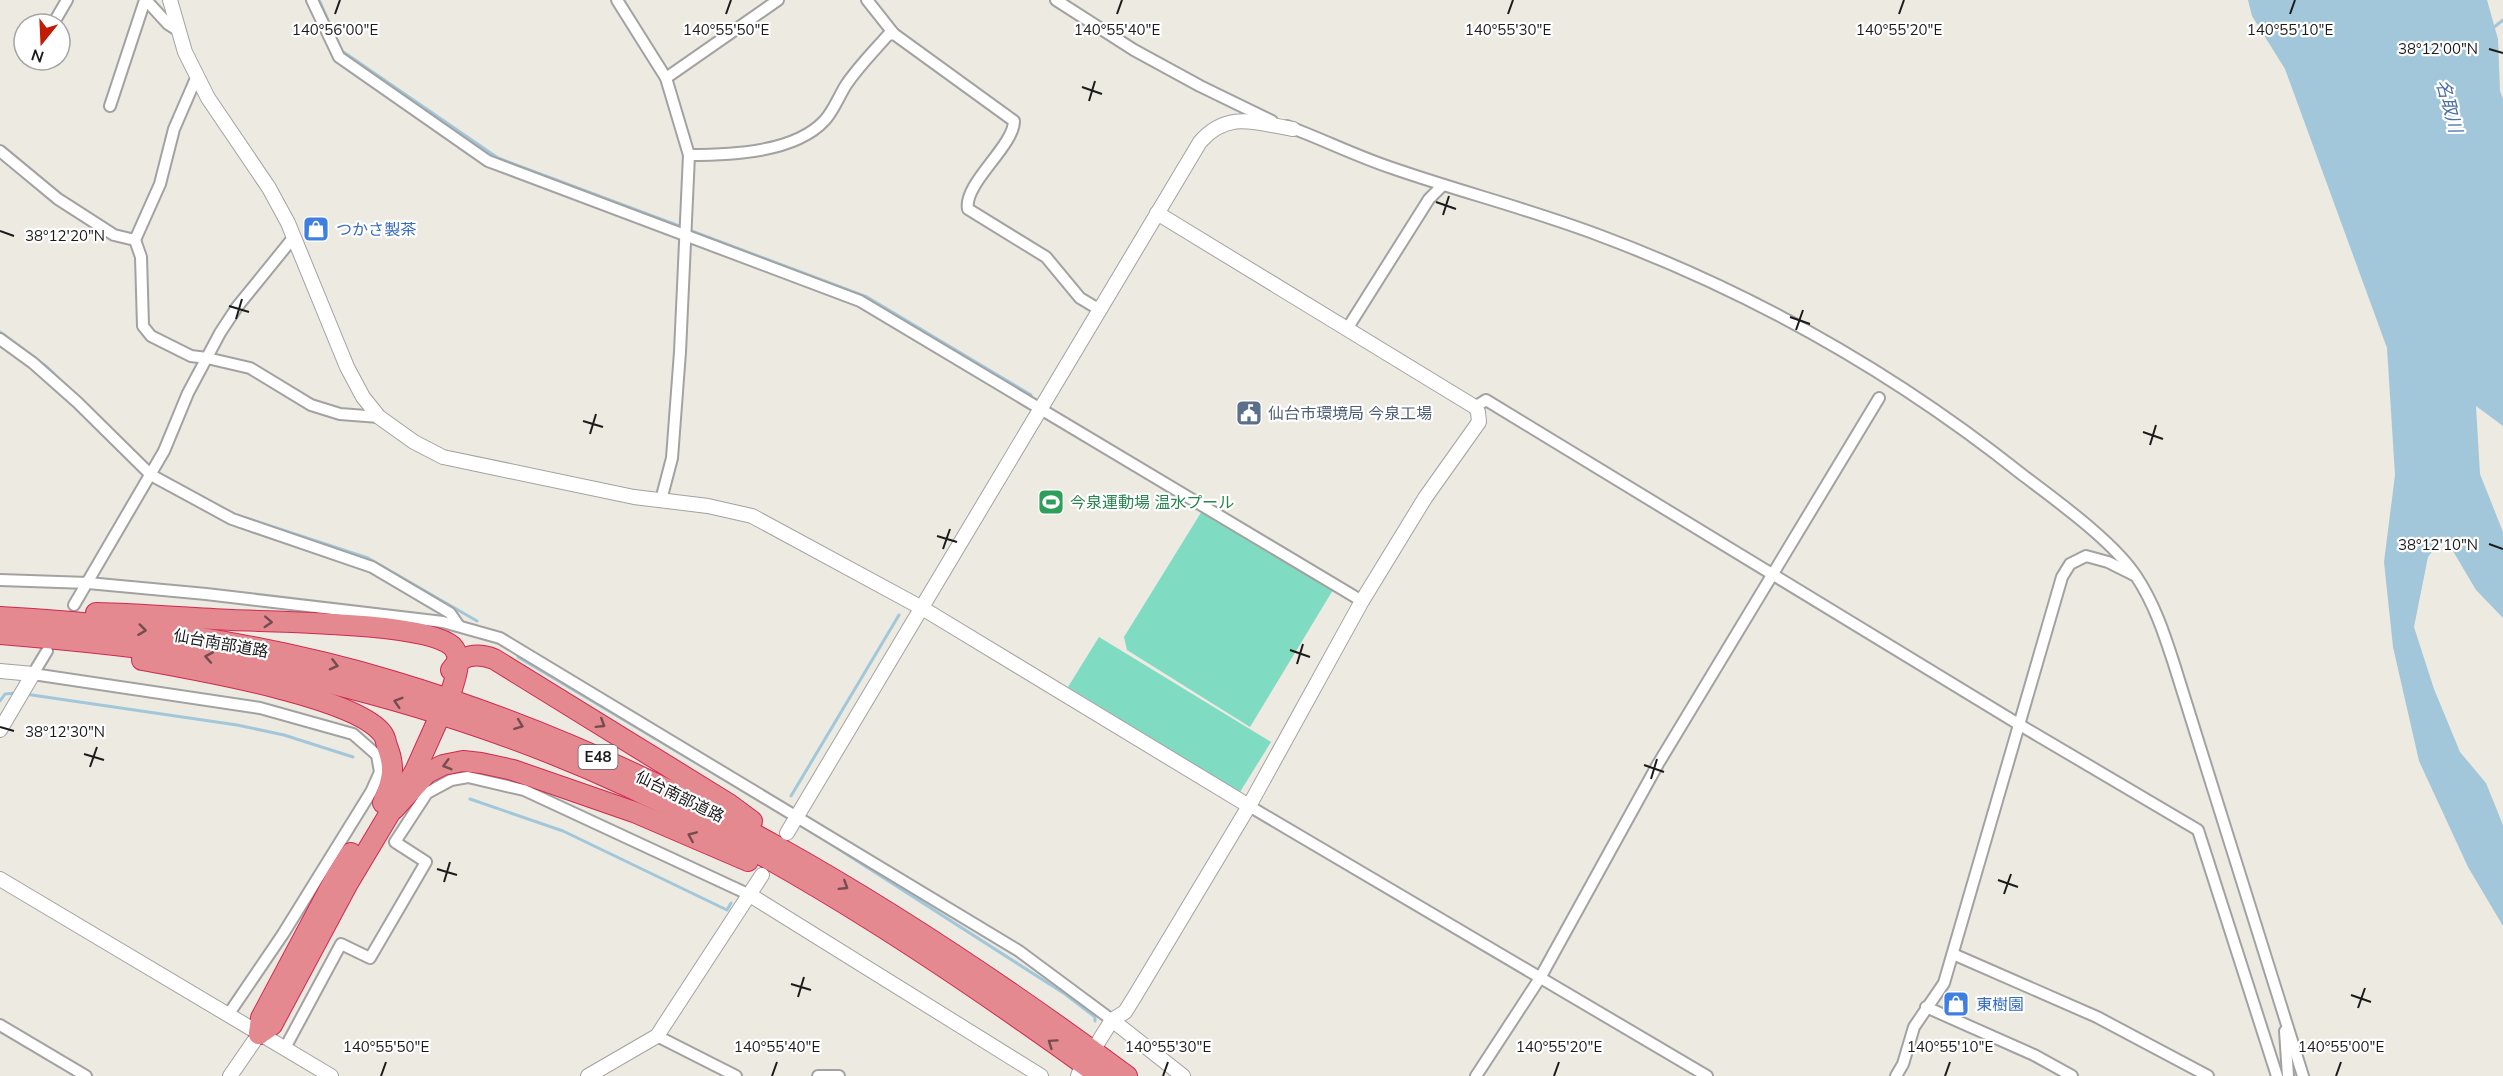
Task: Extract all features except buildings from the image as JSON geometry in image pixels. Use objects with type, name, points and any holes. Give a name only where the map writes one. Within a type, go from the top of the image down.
[{"type":"highway","points":[[0,610],[144,615],[376,628],[436,637],[454,648],[458,662]]},
{"type":"highway","name":"仙台南部道路","points":[[0,617],[84,623],[196,638],[277,652],[391,680],[465,704],[638,774],[688,798],[807,863],[904,922],[1127,1076]]},
{"type":"highway","name":"仙台南部道路","points":[[0,634],[138,647],[251,665],[382,697],[514,740],[632,788],[713,828],[796,875],[913,947],[1100,1076]]},
{"type":"highway","points":[[32,637],[259,684],[332,705],[353,714],[382,733],[389,749],[394,764],[389,806]]},
{"type":"highway","points":[[447,688],[458,662],[471,655],[483,655],[516,671],[729,804],[807,863]]},
{"type":"highway","points":[[259,1034],[272,1026],[389,806],[415,771],[432,720]]},
{"type":"highway","points":[[389,806],[427,774],[443,765],[463,761],[513,770],[623,808],[696,837],[783,879],[913,947]]},
{"type":"street","points":[[110,106],[145,0],[168,24],[179,31]]},
{"type":"street","points":[[170,0],[185,52],[208,98],[269,188],[288,223],[347,367],[363,397],[380,417],[414,442],[443,457],[634,497],[708,506],[752,516],[922,608],[1249,806],[1707,1076]]},
{"type":"street","points":[[312,0],[339,57],[488,161],[686,230],[861,302],[1362,601]]},
{"type":"street","points":[[617,0],[666,78],[689,155],[672,458],[661,500]]},
{"type":"street","points":[[666,78],[778,0]]},
{"type":"street","points":[[867,0],[894,34],[1014,121],[1014,128],[1008,139],[968,198],[968,209],[1046,257],[1080,298],[1097,308]]},
{"type":"street","points":[[1056,0],[1134,50],[1264,118],[1388,167],[1581,228],[1744,297],[1877,370],[1968,432],[2102,540],[2136,575],[2156,611],[2303,1076]]},
{"type":"street","points":[[689,155],[741,155],[791,141],[813,130],[824,121],[846,85],[861,67],[888,35],[894,34]]},
{"type":"street","points":[[197,76],[174,129],[160,184],[135,240],[141,257],[143,326],[151,336],[191,356],[250,368],[311,405],[340,414],[380,417]]},
{"type":"street","points":[[787,833],[1040,410],[1097,308],[1200,142],[1210,130],[1222,123],[1240,121],[1293,129]]},
{"type":"street","points":[[0,151],[58,199],[114,235],[135,240]]},
{"type":"street","points":[[1347,329],[1429,199],[1443,185]]},
{"type":"street","points":[[1097,1044],[1112,1020],[1125,1012],[1136,996],[1249,806],[1362,601],[1425,498],[1479,422],[1475,407],[1157,213]]},
{"type":"street","points":[[74,605],[151,475],[207,358],[237,307],[293,238]]},
{"type":"street","points":[[0,339],[33,363],[77,402],[151,475],[232,519],[372,567],[450,613],[459,626]]},
{"type":"street","points":[[1476,1076],[1540,978],[1659,764],[1879,398]]},
{"type":"street","points":[[1475,407],[1486,400],[2020,725],[2198,830],[2277,1076]]},
{"type":"street","points":[[1896,1076],[1903,1064],[1914,1027],[1944,983],[2062,576],[2070,564],[2086,556],[2108,562],[2130,575],[2136,575]]},
{"type":"street","points":[[0,580],[88,583],[407,617],[443,622],[500,638],[797,815],[1019,951],[1183,1076]]},
{"type":"street","points":[[0,730],[47,651]]},
{"type":"street","points":[[0,671],[260,708],[354,734],[377,755],[380,772],[371,792],[283,934],[228,1015]]},
{"type":"street","points":[[285,1048],[341,944],[370,958],[426,862],[395,842],[427,793],[451,780],[468,777],[524,790],[750,895],[1041,1076]]},
{"type":"street","points":[[588,1076],[657,1036],[762,875]]},
{"type":"street","points":[[0,879],[331,1076]]},
{"type":"street","points":[[1953,954],[2097,1017],[2208,1076]]},
{"type":"street","points":[[1926,1007],[2034,1055],[2072,1076]]},
{"type":"street","points":[[2286,1021],[2288,1076]]},
{"type":"street","points":[[0,1025],[86,1076]]},
{"type":"street","points":[[230,1076],[259,1034]]},
{"type":"street","points":[[657,1036],[736,1076]]},
{"type":"street","points":[[818,1076],[839,1076]]},
{"type":"green space","points":[[1202,511],[1333,590],[1250,727],[1127,650],[1124,637]]},
{"type":"green space","points":[[1099,637],[1271,742],[1240,792],[1068,687]]},
{"type":"water","name":"名取川","points":[[2248,0],[2487,0],[2498,39],[2500,91],[2503,99],[2503,426],[2476,406],[2480,474],[2503,532],[2503,618],[2476,590],[2444,536],[2428,557],[2414,627],[2434,689],[2460,752],[2486,783],[2503,825],[2503,926],[2468,867],[2419,761],[2393,647],[2384,562],[2395,475],[2387,348],[2285,69],[2252,16]]},
{"type":"waterway","points":[[319,0],[342,51],[498,158],[682,227]]},
{"type":"waterway","points":[[2493,28],[2503,20]]},
{"type":"waterway","points":[[689,230],[867,297],[1031,395]]},
{"type":"waterway","points":[[0,332],[47,367],[103,421]]},
{"type":"waterway","points":[[203,498],[234,514],[368,558],[477,621]]},
{"type":"waterway","points":[[791,796],[899,615]]},
{"type":"waterway","points":[[518,657],[772,808]]},
{"type":"waterway","points":[[0,701],[5,694],[16,693]]},
{"type":"waterway","points":[[25,694],[237,725],[284,735],[353,757]]},
{"type":"waterway","points":[[470,799],[563,831],[727,910],[731,903]]},
{"type":"waterway","points":[[812,832],[1065,994],[1095,1017],[1095,1021]]},
{"type":"place","name":"つかさ製茶","points":[[316,229]]},
{"type":"place","name":"仙台市環境局 今泉工場","points":[[1249,413]]},
{"type":"place","name":"今泉運動場 温水プール","points":[[1051,502]]},
{"type":"place","name":"東樹園","points":[[1956,1004]]}]
